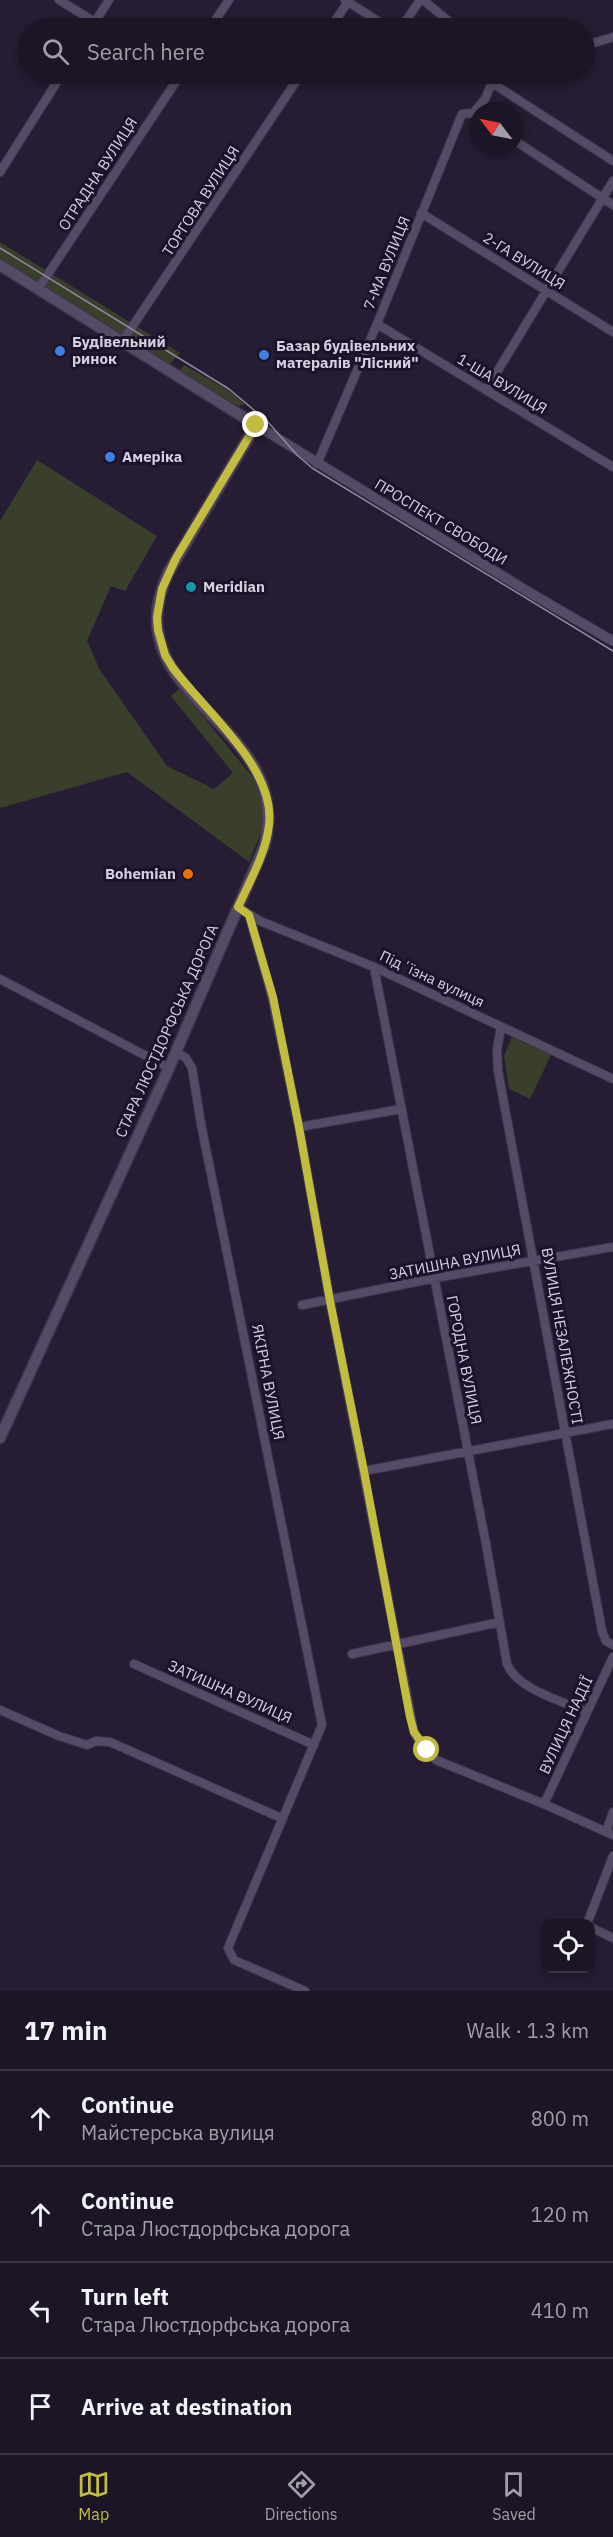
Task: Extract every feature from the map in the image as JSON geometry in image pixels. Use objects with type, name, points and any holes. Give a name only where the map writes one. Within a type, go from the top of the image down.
[{"type":"main road","points":[[0,266],[256,425]]},
{"type":"main road","name":"СТАРА ЛЮСТДОРФСЬКА ДОРОГА","points":[[0,1438],[170,1068],[267,837],[270,815],[265,788],[255,767],[173,668],[160,643],[157,617],[162,589],[168,573],[256,425]]},
{"type":"street","points":[[59,0],[83,18]]},
{"type":"street","points":[[97,18],[109,0]]},
{"type":"street","points":[[217,18],[229,0]]},
{"type":"street","points":[[408,18],[421,0],[444,18]]},
{"type":"street","points":[[336,18],[346,1],[373,18]]},
{"type":"street","points":[[595,43],[613,37]]},
{"type":"street","points":[[0,172],[56,84]]},
{"type":"street","name":"ОТРАДНА ВУЛИЦЯ","points":[[38,289],[174,84]]},
{"type":"street","name":"ТОРГОВА ВУЛИЦЯ","points":[[122,342],[294,84]]},
{"type":"street","name":"7-МА ВУЛИЦЯ","points":[[483,102],[492,84]]},
{"type":"street","points":[[494,84],[613,161]]},
{"type":"street","name":"7-МА ВУЛИЦЯ","points":[[317,464],[377,324],[462,114],[469,115]]},
{"type":"street","points":[[523,146],[613,205]]},
{"type":"street","points":[[486,390],[613,181]]},
{"type":"street","name":"2-ГА ВУЛИЦЯ","points":[[421,213],[613,332]]},
{"type":"street","name":"1-ША ВУЛИЦЯ","points":[[377,324],[613,467]]},
{"type":"street","name":"ПРОСПЕКТ СВОБОДИ","points":[[256,425],[613,641]]},
{"type":"street","name":"Підʼїзна вулиця","points":[[238,907],[249,915],[374,967],[613,1079]]},
{"type":"street","points":[[249,915],[273,997],[395,1644],[414,1732],[436,1760],[544,1804],[609,1834],[613,1812]]},
{"type":"street","name":"ГОРОДНА ВУЛИЦЯ","points":[[374,967],[507,1664],[516,1679],[587,1712]]},
{"type":"street","points":[[0,979],[170,1068]]},
{"type":"street","name":"ВУЛИЦЯ НЕЗАЛЕЖНОСТІ","points":[[501,1027],[497,1050],[498,1071],[535,1260],[602,1631],[606,1641],[613,1645]]},
{"type":"street","name":"ЯКІРНА ВУЛИЦЯ","points":[[176,1052],[186,1058],[192,1068],[201,1124],[322,1725],[314,1745]]},
{"type":"street","points":[[299,1127],[402,1109]]},
{"type":"street","name":"ЗАТИШНА ВУЛИЦЯ","points":[[302,1305],[435,1278],[613,1247]]},
{"type":"street","points":[[364,1471],[613,1424]]},
{"type":"street","points":[[352,1654],[500,1622]]},
{"type":"street","name":"ВУЛИЦЯ НАДІЇ","points":[[544,1804],[613,1658]]},
{"type":"street","name":"ЗАТИШНА ВУЛИЦЯ","points":[[134,1664],[314,1745]]},
{"type":"street","points":[[0,1710],[59,1736],[87,1745],[96,1741],[110,1742],[281,1818]]},
{"type":"street","points":[[306,1991],[234,1960],[228,1948],[281,1818],[314,1745]]},
{"type":"street","points":[[589,1919],[613,1857]]},
{"type":"street","points":[[595,1929],[613,1938]]},
{"type":"green space","points":[[0,242],[180,353],[169,365],[0,262]]},
{"type":"green space","points":[[184,365],[228,390],[245,404],[238,406],[182,373],[180,370]]},
{"type":"green space","points":[[37,460],[157,536],[125,591],[111,586],[87,641],[100,670],[167,766],[214,789],[233,773],[171,696],[180,688],[258,784],[264,805],[261,833],[249,862],[127,772],[0,808],[0,521]]},
{"type":"green space","points":[[512,1037],[551,1055],[530,1099],[509,1089],[504,1056]]},
{"type":"tram line","points":[[0,248],[229,389],[268,422],[297,455],[312,468],[613,651]]},
{"type":"place","name":"Будівельний ринок","points":[[60,351]]},
{"type":"place","name":"Базар будівельних матералів \"Лісний\"","points":[[264,355]]},
{"type":"place","name":"Амеріка","points":[[110,457]]},
{"type":"place","name":"Meridian","points":[[191,587]]},
{"type":"place","name":"Bohemian","points":[[188,874]]},
{"type":"route","points":[[256,425],[168,573],[158,604],[158,630],[160,643],[173,668],[255,767],[268,797],[270,815],[267,837],[238,907],[249,915],[273,997],[395,1644],[414,1732],[427,1750]]}]
